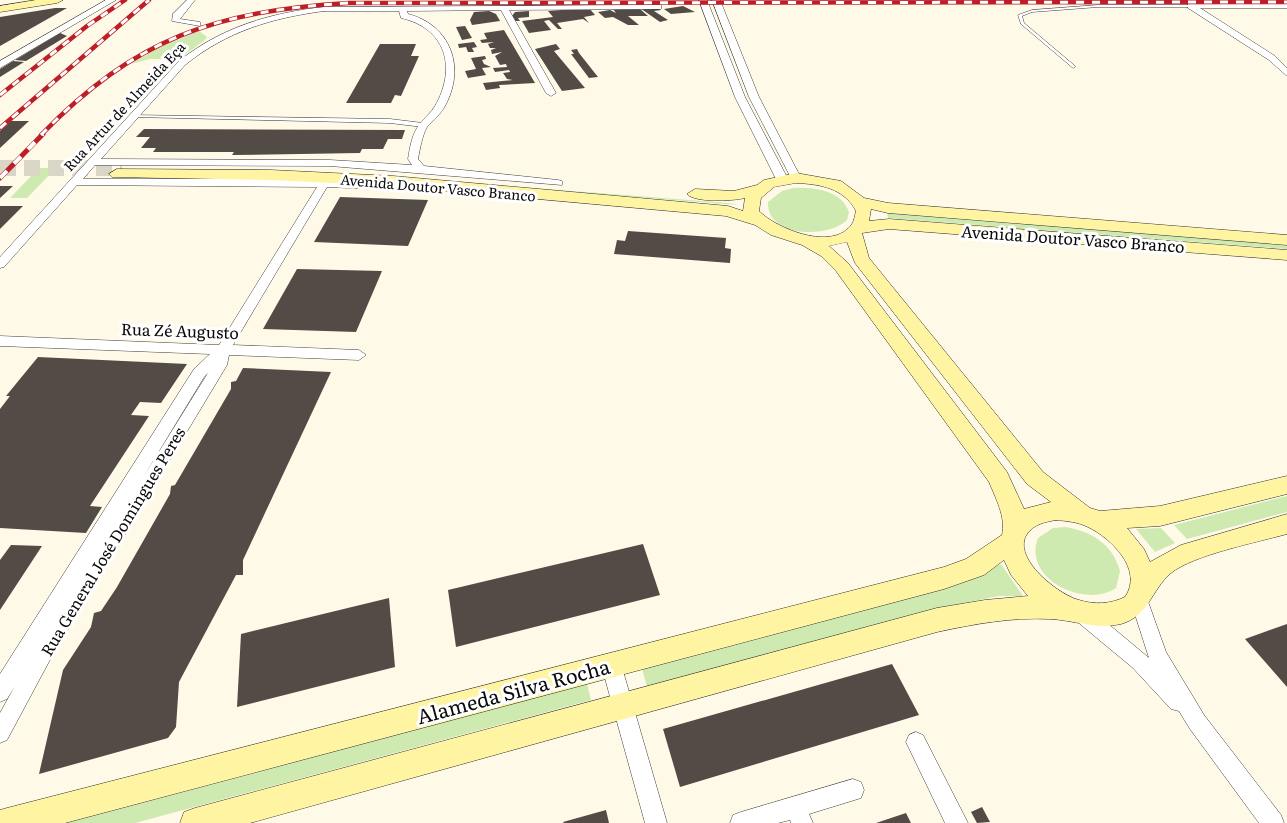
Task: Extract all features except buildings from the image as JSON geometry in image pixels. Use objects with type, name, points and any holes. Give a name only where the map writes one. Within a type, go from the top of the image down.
[{"type":"main road","points":[[0,7],[31,0]]},
{"type":"main road","points":[[0,7],[57,0]]},
{"type":"main road","name":"Avenida Doutor Vasco Branco","points":[[789,179],[741,195],[710,195],[558,183],[502,183],[275,170],[119,171],[393,181],[509,194],[728,211],[757,221],[778,234],[808,241],[834,240],[856,229],[889,224],[1287,255]]},
{"type":"main road","points":[[789,179],[834,184],[854,195],[861,202],[864,211],[856,229],[861,259],[1035,478],[1125,540],[1135,552],[1144,577],[1141,594]]},
{"type":"main road","points":[[757,221],[750,204],[759,189]]},
{"type":"main road","name":"Avenida Doutor Vasco Branco","points":[[861,202],[888,208],[1287,240]]},
{"type":"main road","points":[[808,241],[827,252],[842,267],[999,478],[1012,508],[1016,562],[1030,584],[1074,611]]},
{"type":"main road","points":[[1014,536],[1031,515],[1042,511],[1070,511],[1092,518],[1160,516],[1287,485]]},
{"type":"main road","points":[[195,823],[937,620],[1014,607],[1036,606],[1096,616],[1122,612],[1141,594],[1162,566],[1181,555],[1287,524]]},
{"type":"main road","name":"Alameda Silva Rocha","points":[[7,823],[944,578],[975,567],[1014,536]]},
{"type":"street","points":[[0,65],[112,0]]},
{"type":"street","points":[[191,0],[176,16],[176,21],[198,24]]},
{"type":"street","points":[[703,0],[740,97],[789,179]]},
{"type":"street","points":[[716,0],[789,179]]},
{"type":"street","points":[[1191,6],[1287,6]]},
{"type":"street","points":[[1191,6],[1272,58],[1287,73]]},
{"type":"street","name":"Rua Artur de Almeida Eça","points":[[0,264],[182,63],[224,32],[276,15],[345,9],[409,12],[504,8],[658,7]]},
{"type":"street","points":[[504,8],[551,93]]},
{"type":"street","points":[[409,12],[443,39],[451,65],[446,89],[438,109],[423,124],[413,159],[421,169]]},
{"type":"street","points":[[210,28],[224,32]]},
{"type":"street","name":"Avenida Doutor Vasco Branco","points":[[94,162],[274,162],[421,169],[558,183]]},
{"type":"street","points":[[75,182],[324,184],[509,194]]},
{"type":"street","name":"Rua General José Domingues Peres","points":[[0,692],[199,373],[223,350],[324,184]]},
{"type":"street","name":"Rua Zé Augusto","points":[[0,340],[359,355]]},
{"type":"street","name":"Rua General José Domingues Peres","points":[[0,733],[45,650],[220,365],[223,350]]},
{"type":"street","points":[[1141,594],[1158,656],[1197,722],[1273,823]]},
{"type":"street","points":[[1074,611],[1140,662],[1197,722]]},
{"type":"street","points":[[611,664],[656,823]]},
{"type":"street","points":[[916,742],[957,823]]},
{"type":"street","points":[[741,823],[799,815],[853,790]]},
{"type":"lane","points":[[1073,67],[1022,23],[1020,15],[1098,6],[1191,6]]},
{"type":"lane","points":[[134,116],[390,121],[423,124]]},
{"type":"green space","points":[[199,31],[207,37],[205,40],[179,59],[150,59],[131,64],[160,47]]},
{"type":"green space","points":[[39,168],[56,168],[27,198],[10,198]]},
{"type":"green space","points":[[377,177],[728,203],[738,205]]},
{"type":"green space","points":[[793,188],[818,189],[833,194],[840,199],[849,212],[847,220],[838,226],[813,232],[787,228],[770,214],[768,202],[782,191]]},
{"type":"green space","points":[[887,212],[1287,243],[1287,249],[888,218]]},
{"type":"green space","points":[[1287,496],[1287,512],[1187,539],[1174,525]]},
{"type":"green space","points":[[1065,527],[1084,532],[1100,540],[1112,553],[1120,571],[1116,588],[1103,594],[1088,595],[1059,586],[1047,577],[1039,566],[1035,553],[1038,538],[1053,528]]},
{"type":"green space","points":[[1161,528],[1175,543],[1155,552],[1136,529]]},
{"type":"green space","points":[[1001,564],[1023,596],[999,596],[939,608],[647,687],[641,665],[981,573]]},
{"type":"green space","points":[[587,684],[591,700],[135,823],[67,823]]},
{"type":"tunnel","points":[[0,168],[122,168]]},
{"type":"railway","points":[[0,95],[87,26],[125,0]]},
{"type":"railway","points":[[0,128],[149,0]]},
{"type":"railway","points":[[41,135],[76,102],[110,75],[145,53],[180,36],[218,23],[258,13],[301,7],[349,3],[1287,2]]},
{"type":"railway","points":[[0,178],[43,134]]}]
